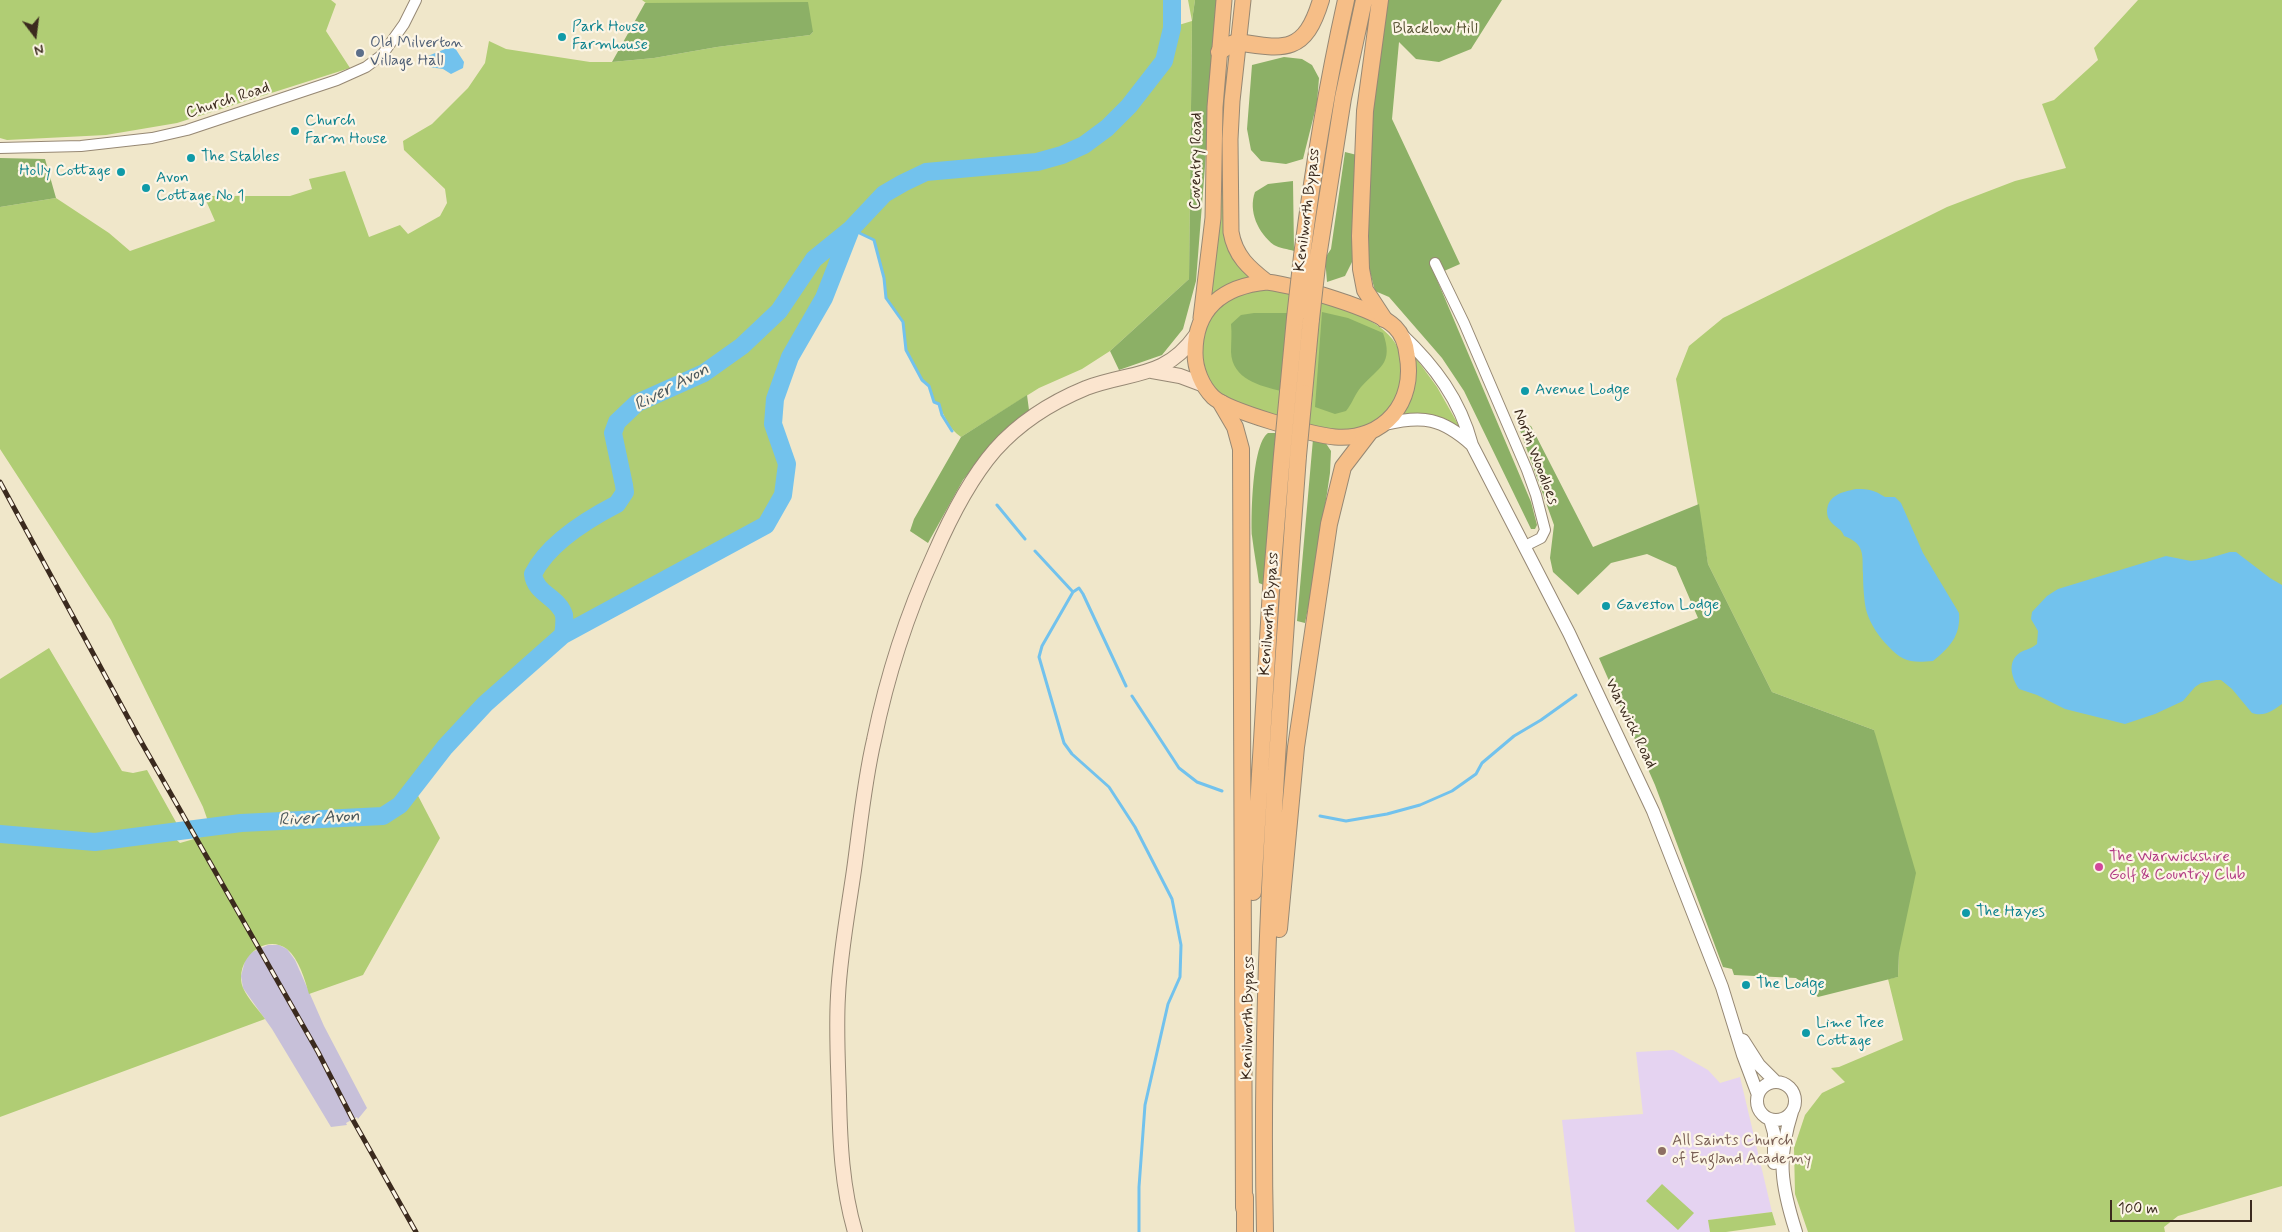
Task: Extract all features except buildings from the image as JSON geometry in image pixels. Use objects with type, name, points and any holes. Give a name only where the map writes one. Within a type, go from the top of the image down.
[{"type":"highway","points":[[1219,52],[1237,42],[1280,47],[1300,40],[1310,31],[1321,0]]},
{"type":"highway","name":"Kenilworth Bypass","points":[[1265,1232],[1262,1117],[1269,906],[1278,740],[1304,393],[1302,256],[1314,157],[1328,77],[1346,0]]},
{"type":"highway","name":"Kenilworth Bypass","points":[[1245,1232],[1244,1208],[1255,848],[1271,589],[1288,392],[1318,257],[1337,127],[1364,0]]},
{"type":"highway","points":[[1380,0],[1365,110],[1360,236],[1363,282],[1384,319]]},
{"type":"highway","points":[[1221,403],[1235,427],[1241,449],[1244,1208]]},
{"type":"highway","points":[[1265,1046],[1275,976],[1296,747],[1329,524],[1340,474],[1346,460],[1370,433]]},
{"type":"main road","name":"Coventry Road","points":[[1204,385],[1195,358],[1214,218],[1215,107],[1224,0]]},
{"type":"main road","name":"Coventry Road","points":[[1243,0],[1237,42],[1230,139],[1231,232],[1234,245],[1243,262],[1267,282]]},
{"type":"main road","points":[[856,1232],[844,1184],[841,1154],[838,996],[866,781],[880,712],[897,651],[919,589],[940,541],[971,484],[996,450],[1034,417],[1068,396],[1110,381],[1151,371],[1176,359],[1186,350],[1210,308],[1228,293],[1246,285],[1267,282],[1360,308],[1384,319],[1399,332],[1408,358],[1408,382],[1400,405],[1385,424],[1370,433],[1333,437],[1249,414],[1221,403],[1204,385],[1180,376],[1151,371]]},
{"type":"street","name":"Church Road","points":[[3,147],[81,146],[161,136],[187,130],[337,80],[366,67],[382,55],[395,38],[416,0]]},
{"type":"street","name":"North Woodloes","points":[[1435,262],[1464,322],[1536,494],[1545,530],[1541,538],[1525,546]]},
{"type":"street","name":"Warwick Road","points":[[1399,332],[1426,358],[1458,406],[1468,429],[1472,446],[1525,546],[1653,812],[1698,922],[1758,1095]]},
{"type":"street","name":"Warwick Road","points":[[1385,424],[1415,418],[1433,420],[1455,430],[1472,446]]},
{"type":"street","name":"Warwick Road","points":[[1736,1027],[1759,1065],[1776,1082]]},
{"type":"street","points":[[1785,1194],[1782,1175],[1782,1153],[1795,1102],[1793,1092],[1784,1084],[1776,1082],[1766,1085],[1758,1095],[1760,1110],[1770,1119],[1774,1133],[1775,1167],[1796,1232]]},
{"type":"street","points":[[1770,1119],[1782,1119],[1792,1112]]},
{"type":"shaded area","points":[[268,945],[279,945],[287,949],[295,960],[324,1026],[367,1108],[358,1119],[357,1117],[346,1123],[347,1125],[331,1127],[272,1029],[243,988],[241,976],[246,957],[250,953]]},
{"type":"shaded area","name":"All Saints Church of England Academy","points":[[1673,1050],[1708,1070],[1720,1083],[1740,1077],[1772,1212],[1709,1220],[1710,1232],[1575,1232],[1562,1120],[1643,1114],[1636,1052]]},
{"type":"green space","points":[[0,0],[331,0],[336,4],[326,31],[350,68],[177,123],[106,135],[7,140],[0,138]]},
{"type":"green space","points":[[642,0],[1172,0],[1172,27],[1192,21],[1189,279],[1110,351],[1082,369],[1039,388],[961,437],[950,427],[939,405],[934,402],[929,386],[922,380],[906,350],[903,322],[886,298],[884,278],[874,240],[851,230],[824,298],[790,357],[775,399],[773,424],[787,464],[783,495],[766,525],[563,635],[485,704],[445,747],[414,788],[440,838],[363,975],[309,994],[298,964],[287,949],[269,944],[260,947],[246,959],[242,968],[241,978],[245,992],[265,1019],[0,1117],[0,679],[49,648],[122,771],[133,773],[147,770],[177,824],[169,833],[180,843],[208,835],[210,827],[203,807],[111,620],[0,449],[0,207],[56,198],[109,233],[130,251],[215,221],[204,196],[290,196],[312,189],[309,179],[345,171],[369,237],[400,225],[408,234],[440,216],[447,203],[445,189],[404,150],[403,141],[432,124],[468,88],[485,63],[489,41],[506,49],[590,62],[612,62],[654,58],[717,47],[810,35],[813,32],[646,3]]},
{"type":"green space","points":[[1188,0],[1195,0],[1192,21]]},
{"type":"green space","points":[[1195,0],[1218,0],[1196,281],[1183,329],[1162,355],[1119,370],[1110,351],[1189,279],[1192,21]]},
{"type":"green space","name":"Blacklow Hill","points":[[1387,0],[1502,0],[1471,49],[1439,62],[1416,59],[1399,42],[1392,119],[1460,264],[1435,275],[1531,502],[1537,525],[1535,529],[1531,529],[1464,391],[1442,358],[1389,297],[1375,291],[1368,264],[1370,121]]},
{"type":"green space","points":[[2138,0],[2282,0],[2282,1186],[2178,1216],[2164,1227],[2165,1232],[1808,1232],[1795,1194],[1794,1148],[1805,1115],[1822,1093],[1845,1082],[1831,1068],[1839,1067],[1903,1040],[1888,979],[1898,977],[1899,953],[1874,730],[1772,692],[1708,564],[1676,379],[1689,346],[1723,318],[1947,207],[2015,181],[2066,168],[2042,104],[2054,100],[2098,60],[2094,48]]},
{"type":"green space","points":[[808,2],[813,32],[810,35],[717,47],[654,58],[612,62],[645,3]]},
{"type":"green space","points":[[1284,57],[1302,59],[1312,65],[1319,78],[1317,103],[1303,159],[1286,164],[1261,161],[1251,150],[1247,129],[1252,65]]},
{"type":"green space","points":[[1229,62],[1225,210],[1252,277],[1209,300],[1221,207],[1223,130]]},
{"type":"green space","points":[[1345,152],[1357,155],[1353,260],[1345,276],[1327,282],[1325,258],[1331,249]]},
{"type":"green space","points":[[0,158],[45,159],[56,198],[0,207]]},
{"type":"green space","points":[[1293,181],[1294,251],[1276,246],[1268,240],[1259,228],[1253,207],[1255,192],[1268,184]]},
{"type":"green space","points":[[1271,289],[1342,308],[1365,318],[1385,331],[1398,348],[1403,369],[1397,395],[1388,411],[1375,422],[1359,429],[1341,433],[1330,432],[1236,406],[1219,395],[1207,377],[1201,355],[1203,332],[1208,321],[1214,312],[1241,292]]},
{"type":"green space","points":[[1322,312],[1348,318],[1383,333],[1386,343],[1387,352],[1383,364],[1361,387],[1346,411],[1335,414],[1315,407]]},
{"type":"green space","points":[[1289,313],[1281,391],[1264,387],[1248,380],[1236,369],[1233,361],[1231,352],[1231,324],[1241,315]]},
{"type":"green space","points":[[1415,357],[1437,387],[1463,433],[1402,415],[1410,401],[1414,387]]},
{"type":"green space","points":[[1027,395],[1029,410],[1003,431],[963,480],[928,543],[910,531],[914,519],[961,437]]},
{"type":"green space","points":[[1517,422],[1531,426],[1593,547],[1699,504],[1708,564],[1772,692],[1874,730],[1916,873],[1899,953],[1898,977],[1818,997],[1796,978],[1734,975],[1732,969],[1723,967],[1655,785],[1599,658],[1698,618],[1676,567],[1647,554],[1611,563],[1578,595],[1553,572],[1550,558],[1554,525]]},
{"type":"green space","points":[[1268,433],[1277,433],[1266,586],[1259,583],[1252,536],[1252,513],[1256,465],[1263,440]]},
{"type":"green space","points":[[1313,439],[1325,442],[1331,451],[1330,473],[1315,574],[1305,623],[1297,621]]},
{"type":"green space","points":[[1662,1184],[1694,1213],[1678,1230],[1646,1201]]},
{"type":"green space","points":[[1772,1212],[1776,1225],[1726,1232],[1710,1232],[1708,1220]]},
{"type":"water","points":[[455,48],[464,62],[463,68],[451,74],[443,69],[429,67],[426,60],[428,56],[445,49]]},
{"type":"water","points":[[1856,489],[1872,490],[1885,497],[1895,497],[1901,503],[1923,553],[1959,613],[1958,628],[1953,641],[1933,661],[1919,662],[1903,658],[1881,639],[1873,626],[1864,599],[1861,551],[1856,543],[1844,536],[1831,522],[1827,512],[1830,501],[1833,498],[1841,493]]},
{"type":"water","points":[[2236,552],[2282,585],[2282,704],[2275,709],[2264,714],[2252,713],[2232,689],[2221,680],[2216,680],[2201,683],[2183,701],[2155,714],[2125,724],[2065,709],[2037,695],[2019,689],[2012,674],[2012,663],[2018,654],[2037,644],[2038,631],[2031,619],[2032,612],[2047,596],[2058,589],[2166,556],[2191,561]]},
{"type":"waterway","name":"River Avon","points":[[563,635],[564,615],[557,604],[538,586],[533,574],[548,553],[570,533],[617,504],[625,492],[613,433],[617,422],[637,403],[704,373],[742,346],[779,311],[814,259],[851,229],[884,194],[926,172],[1037,162],[1062,155],[1084,145],[1107,128],[1129,106],[1164,61],[1172,28],[1172,0]]},
{"type":"waterway","points":[[851,229],[874,240],[884,278],[886,298],[903,322],[906,350],[922,380],[929,386],[934,402],[939,404],[942,415],[952,431]]},
{"type":"waterway","name":"River Avon","points":[[0,834],[95,842],[241,823],[383,816],[400,805],[445,747],[485,704],[563,635],[766,525],[783,495],[787,464],[773,424],[775,399],[790,357],[824,298],[851,229]]},
{"type":"waterway","points":[[997,505],[1025,539]]},
{"type":"waterway","points":[[1035,551],[1073,592],[1079,588],[1126,686]]},
{"type":"waterway","points":[[1073,592],[1042,646],[1039,657],[1064,743],[1072,754],[1109,787],[1135,827],[1172,899],[1181,945],[1180,977],[1168,1004],[1145,1105],[1139,1187],[1139,1232]]},
{"type":"waterway","points":[[1320,816],[1346,821],[1387,814],[1420,805],[1452,791],[1476,774],[1482,763],[1514,736],[1541,720],[1576,695]]},
{"type":"waterway","points":[[1132,696],[1179,768],[1197,782],[1222,791]]},
{"type":"railway","points":[[0,482],[139,738],[318,1052],[353,1120],[416,1232]]},
{"type":"place","name":"Park House Farmhouse","points":[[562,37]]},
{"type":"place","name":"Old Milverton Village Hall","points":[[360,53]]},
{"type":"place","name":"Church Farm House","points":[[295,131]]},
{"type":"place","name":"The Stables","points":[[191,158]]},
{"type":"place","name":"Holly Cottage","points":[[121,172]]},
{"type":"place","name":"Avon Cottage No 1","points":[[146,188]]},
{"type":"place","name":"Avenue Lodge","points":[[1525,391]]},
{"type":"place","name":"Gaveston Lodge","points":[[1606,606]]},
{"type":"place","name":"The Warwickshire Golf & Country Club","points":[[2099,867]]},
{"type":"place","name":"The Hayes","points":[[1966,913]]},
{"type":"place","name":"The Lodge","points":[[1746,985]]},
{"type":"place","name":"Lime Tree Cottage","points":[[1806,1033]]},
{"type":"place","name":"All Saints Church of England Academy","points":[[1662,1151]]}]
